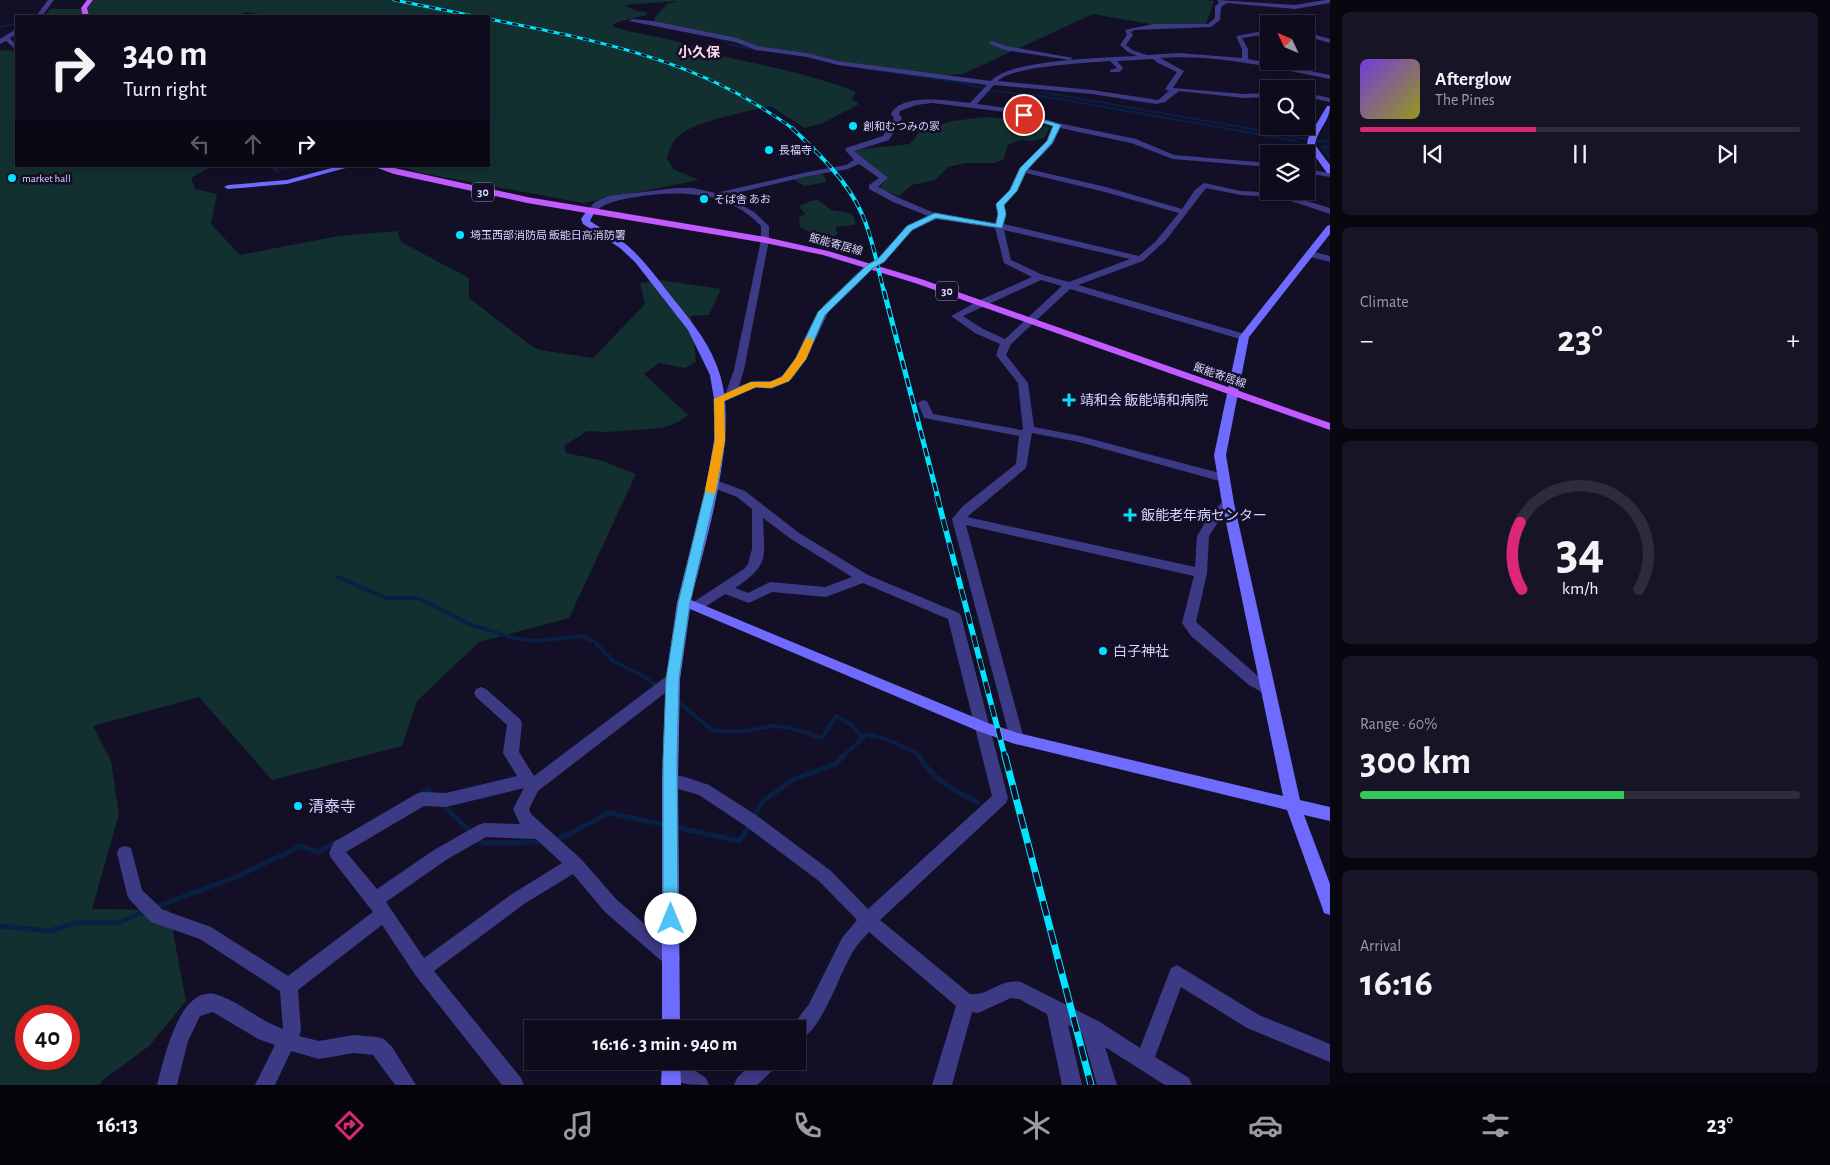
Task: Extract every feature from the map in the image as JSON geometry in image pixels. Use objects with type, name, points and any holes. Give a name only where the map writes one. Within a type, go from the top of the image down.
[{"type":"main road","points":[[86,15],[84,8],[90,0]]},
{"type":"main road","name":"飯能寄居線","points":[[380,167],[478,190],[765,240],[859,262],[918,281],[1330,427]]},
{"type":"street","points":[[40,15],[50,0]]},
{"type":"street","points":[[1216,0],[1295,7],[1330,1]]},
{"type":"street","points":[[1225,2],[1218,6],[1219,17],[1209,26],[1145,26],[1129,29],[1127,31],[1130,38],[1123,46],[1130,51],[1152,57],[1181,72],[1169,89],[1187,88],[1244,96],[1260,95]]},
{"type":"street","points":[[632,21],[737,40],[749,46],[807,55],[838,63],[989,87],[1092,92],[1156,102],[1163,100],[1174,90]]},
{"type":"street","points":[[15,32],[3,40],[15,47]]},
{"type":"street","points":[[1245,60],[1245,49],[1238,37],[1260,33]]},
{"type":"street","points":[[1315,37],[1330,41]]},
{"type":"street","points":[[993,47],[1092,61]]},
{"type":"street","points":[[1021,51],[1032,60],[1028,68]]},
{"type":"street","points":[[971,106],[999,76],[1028,68],[1092,61],[1188,55],[1245,60],[1253,65],[1330,77]]},
{"type":"street","points":[[1112,60],[1120,68],[1120,70],[1112,71]]},
{"type":"street","points":[[1315,97],[1330,100]]},
{"type":"street","points":[[1140,259],[999,226],[935,216],[896,200],[872,187],[884,178],[848,150],[886,138],[898,118],[895,114],[897,110],[915,103],[932,101],[1007,110],[1057,125],[1133,141],[1173,157],[1260,165]]},
{"type":"street","points":[[1330,108],[1312,138],[1311,145],[1330,170]]},
{"type":"street","points":[[1057,125],[1050,142],[1022,170],[1013,191],[1000,204],[1002,214],[999,226],[1007,261],[1040,277],[1068,286],[1244,337]]},
{"type":"street","points":[[718,195],[808,174],[848,167],[859,160]]},
{"type":"street","points":[[228,187],[287,182],[345,167]]},
{"type":"street","points":[[1022,170],[1103,189],[1184,212]]},
{"type":"street","points":[[1315,172],[1330,175]]},
{"type":"street","points":[[958,519],[967,509],[1022,465],[1027,432],[1023,383],[1001,355],[1006,343],[1035,314],[1068,286],[1149,254],[1184,212],[1196,192],[1204,185],[1241,193],[1260,193]]},
{"type":"street","points":[[671,1020],[670,780],[673,679],[691,604],[713,483],[725,396],[739,370],[765,240],[765,226],[761,221],[730,200],[698,190],[671,190],[609,199],[598,204],[591,211],[586,222],[623,246],[638,260],[693,329],[725,396]]},
{"type":"street","points":[[1302,200],[1330,210]]},
{"type":"street","points":[[725,396],[755,384],[771,385],[786,379],[801,359],[821,314],[827,307],[870,266],[881,260],[910,228],[935,216]]},
{"type":"street","points":[[1330,228],[1244,337],[1220,455],[1222,478],[1294,805],[1330,906]]},
{"type":"street","points":[[1310,254],[1330,259]]},
{"type":"street","points":[[1006,343],[979,331],[956,316],[982,302],[1040,277]]},
{"type":"street","points":[[923,403],[928,416],[1080,439],[1222,478]]},
{"type":"street","points":[[713,483],[741,494],[795,536],[863,578],[954,616],[1000,798],[868,920],[848,944],[815,1010],[806,1021]]},
{"type":"street","points":[[1228,503],[1213,519],[1203,536],[1201,573],[1189,623],[1196,632],[1254,681],[1267,689]]},
{"type":"street","points":[[691,604],[724,589],[749,572],[754,566],[759,551],[756,517],[758,507]]},
{"type":"street","points":[[958,519],[1201,573]]},
{"type":"street","points":[[958,519],[1016,739]]},
{"type":"street","points":[[724,589],[749,598],[770,587],[826,592],[863,578]]},
{"type":"street","points":[[691,604],[983,727],[1016,739],[1330,814]]},
{"type":"street","points":[[514,1085],[422,970],[379,907],[337,853],[346,842],[422,800],[446,800],[530,783],[673,679]]},
{"type":"street","points":[[481,693],[515,723],[511,753],[530,783]]},
{"type":"street","points":[[670,780],[704,790],[750,820],[825,876],[868,920],[966,1003],[978,1004],[1010,989],[1021,991],[1090,1028],[1182,1085]]},
{"type":"street","points":[[530,783],[521,809],[524,818],[575,864],[611,906],[671,958]]},
{"type":"street","points":[[289,986],[440,855],[484,830],[539,832]]},
{"type":"street","points":[[125,853],[135,894],[157,916],[205,933],[289,986]]},
{"type":"street","points":[[422,970],[518,899],[575,864]]},
{"type":"street","points":[[1144,1061],[1177,974],[1253,1022],[1330,1053]]},
{"type":"street","points":[[265,1085],[292,1030],[293,1020],[289,986]]},
{"type":"street","points":[[167,1085],[179,1038],[194,1010],[215,1003],[265,1032],[287,1042],[320,1050],[354,1044],[377,1046],[385,1054],[406,1085]]},
{"type":"street","points":[[942,1085],[966,1003]]},
{"type":"street","points":[[1055,1010],[1072,1085]]},
{"type":"street","points":[[1090,1028],[1107,1085]]},
{"type":"street","points":[[744,1085],[759,1070]]},
{"type":"street","points":[[671,1071],[699,1085]]},
{"type":"green space","points":[[94,0],[1214,1],[1206,24],[1155,25],[1093,14],[963,74],[936,76],[841,62],[807,53],[763,47],[654,24],[655,17],[667,4],[679,1],[625,5],[636,11],[646,12],[647,15],[617,22],[612,26],[825,81],[856,92],[852,99],[859,104],[823,123],[805,128],[770,106],[698,125],[678,137],[672,145],[667,158],[673,169],[699,180],[583,203],[421,173],[403,167],[490,167],[490,15],[266,15],[246,12],[240,15],[45,15],[50,9],[87,9]]},
{"type":"green space","points":[[4,50],[15,51],[15,167],[214,167],[191,178],[195,189],[217,194],[211,224],[240,255],[338,236],[397,231],[401,242],[469,278],[469,298],[530,345],[540,350],[593,358],[645,304],[640,283],[659,280],[721,289],[709,315],[691,316],[696,362],[685,368],[659,363],[644,374],[688,415],[680,421],[663,428],[607,432],[587,431],[564,446],[566,453],[600,460],[636,474],[569,618],[479,642],[417,701],[402,746],[272,780],[199,697],[93,726],[111,761],[119,814],[92,909],[169,910],[186,1001],[149,1046],[99,1085],[0,1085],[0,51]]},
{"type":"green space","points":[[985,117],[1010,119],[1050,127],[1044,138],[1033,141],[1020,140],[1008,145],[1003,160],[994,163],[966,163],[948,167],[935,180],[912,185],[899,196],[879,189],[886,180],[853,150],[910,144],[921,130],[953,121]]},
{"type":"green space","points":[[823,174],[827,182],[804,186],[793,179]]},
{"type":"green space","points":[[818,200],[831,210],[850,213],[854,217],[855,225],[835,227],[838,234],[834,235],[840,240],[838,243],[820,238],[800,227],[799,217],[805,214],[799,206]]},
{"type":"waterway","points":[[0,27],[15,24]]},
{"type":"waterway","points":[[721,39],[730,45],[756,49]]},
{"type":"waterway","points":[[863,68],[963,83],[992,91],[1042,96],[1230,129]]},
{"type":"waterway","points":[[1042,92],[1252,129]]},
{"type":"waterway","points":[[1223,128],[1296,141]]},
{"type":"waterway","points":[[1245,128],[1306,139]]},
{"type":"waterway","points":[[1318,141],[1330,142]]},
{"type":"waterway","points":[[1330,146],[1322,147],[1330,158]]},
{"type":"waterway","points":[[338,577],[386,598],[418,598],[469,624],[514,638],[536,641],[581,636],[595,642],[613,661],[643,676],[658,687]]},
{"type":"waterway","points":[[676,700],[713,731],[748,731],[769,726],[787,727],[822,738],[836,716],[852,725],[860,735],[865,736]]},
{"type":"waterway","points":[[865,736],[867,734],[888,740],[918,754],[920,757]]},
{"type":"waterway","points":[[843,756],[865,736]]},
{"type":"waterway","points":[[753,818],[763,801],[794,779],[836,764],[843,756]]},
{"type":"waterway","points":[[919,756],[938,778],[978,803]]},
{"type":"waterway","points":[[421,794],[428,790],[433,795]]},
{"type":"waterway","points":[[442,804],[473,834]]},
{"type":"waterway","points":[[553,840],[565,836],[609,813],[666,825]]},
{"type":"waterway","points":[[675,827],[740,841],[750,824]]},
{"type":"waterway","points":[[478,838],[483,843],[544,842]]},
{"type":"waterway","points":[[155,907],[236,877],[301,846],[318,852],[336,842]]},
{"type":"waterway","points":[[0,926],[50,931],[75,923],[120,922],[146,911]]},
{"type":"railway","points":[[394,0],[469,15]]},
{"type":"railway","points":[[490,19],[596,42],[666,62],[733,91],[793,129]]},
{"type":"railway","points":[[792,128],[840,178],[856,202],[869,233],[884,292]]},
{"type":"railway","points":[[884,291],[938,498]]},
{"type":"railway","points":[[937,496],[1005,757]]},
{"type":"railway","points":[[1005,756],[1091,1085]]},
{"type":"slow traffic","points":[[711,490],[720,440],[719,399],[726,398],[755,384],[771,385],[786,379],[801,359],[809,340]]},
{"type":"place","name":"創和むつみの家","points":[[853,126]]},
{"type":"place","name":"長福寺","points":[[769,150]]},
{"type":"place","name":"market hall","points":[[12,178]]},
{"type":"place","name":"そば舎 あお","points":[[704,199]]},
{"type":"place","name":"埼玉西部消防局 飯能日高消防署","points":[[460,235]]},
{"type":"place","name":"靖和会 飯能靖和病院","points":[[1069,400]]},
{"type":"place","name":"飯能老年病センター","points":[[1130,515]]},
{"type":"place","name":"白子神社","points":[[1103,651]]},
{"type":"place","name":"清泰寺","points":[[298,806]]},
{"type":"district","name":"小久保","points":[[699,52]]},
{"type":"route","points":[[671,919],[670,761],[671,704],[675,655],[684,603],[713,483],[720,440],[719,399],[726,398],[755,384],[771,385],[786,379],[801,359],[821,314],[827,307],[870,266],[881,260],[902,235],[926,218],[943,216],[999,226],[1002,214],[1000,204],[1013,191],[1022,170],[1050,142],[1057,125],[1024,115]]}]
